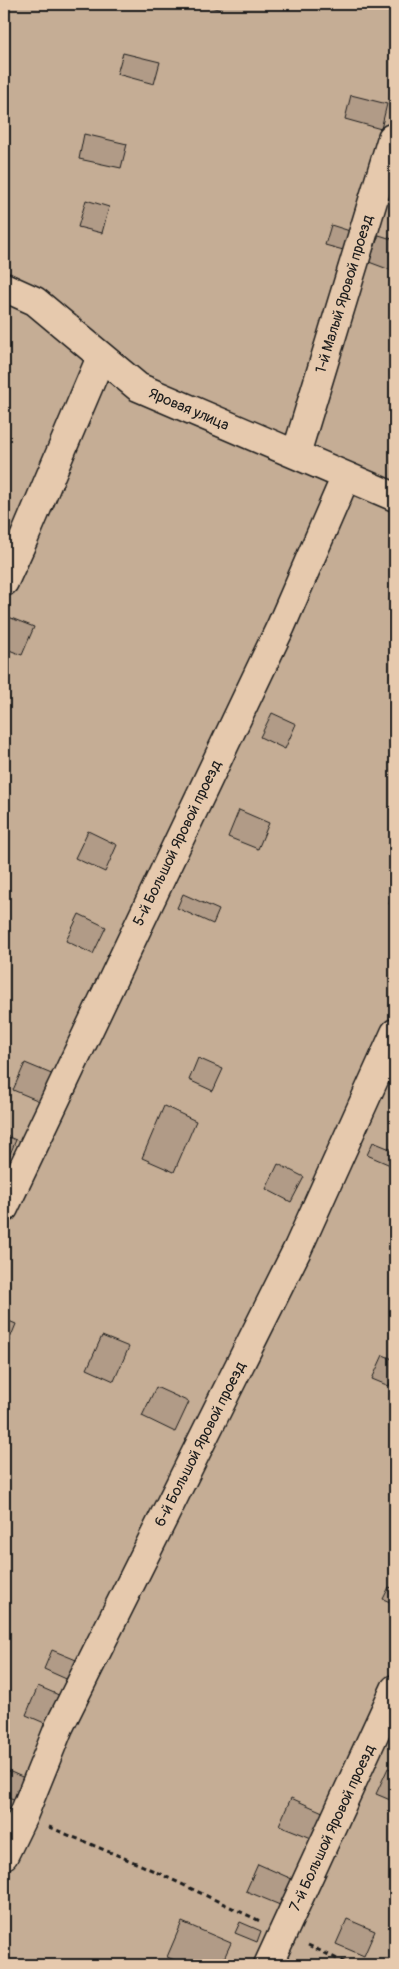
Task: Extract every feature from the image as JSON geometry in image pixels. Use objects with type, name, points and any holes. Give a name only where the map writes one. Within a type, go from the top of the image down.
[{"type":"street","name":"1-й Малый Яровой проезд","points":[[296,454],[392,138],[395,139]]},
{"type":"street","name":"Яровая улица","points":[[4,287],[35,301],[138,388],[395,497]]},
{"type":"street","points":[[4,582],[26,536],[101,357]]},
{"type":"street","name":"5-й Большой Яровой проезд","points":[[4,1208],[282,626],[346,476]]},
{"type":"street","name":"6-й Большой Яровой проезд","points":[[4,1855],[23,1816],[60,1727],[298,1248],[395,1032]]},
{"type":"street","name":"7-й Большой Яровой проезд","points":[[268,1965],[395,1690]]},
{"type":"path","points":[[23,1816],[141,1865],[350,1965]]},
{"type":"shaded area","points":[[4,4],[395,4],[395,1965],[4,1965]]},
{"type":"building","points":[[201,4],[223,4],[221,10]]},
{"type":"building","points":[[123,53],[160,62],[154,84],[117,74]]},
{"type":"building","points":[[351,95],[387,104],[381,129],[345,119]]},
{"type":"building","points":[[84,134],[127,144],[121,168],[79,159]]},
{"type":"building","points":[[86,200],[109,207],[102,233],[78,227]]},
{"type":"building","points":[[331,225],[353,232],[347,251],[325,245]]},
{"type":"building","points":[[379,235],[395,240],[395,264],[393,271],[369,262]]},
{"type":"building","points":[[6,616],[34,627],[22,655],[4,648],[4,621]]},
{"type":"building","points":[[272,713],[296,724],[285,749],[260,737]]},
{"type":"building","points":[[239,810],[269,823],[258,849],[228,837]]},
{"type":"building","points":[[88,831],[117,845],[105,872],[75,858]]},
{"type":"building","points":[[395,889],[395,906],[389,904]]},
{"type":"building","points":[[183,894],[219,910],[213,924],[177,908]]},
{"type":"building","points":[[79,914],[106,927],[93,954],[66,941]]},
{"type":"building","points":[[198,1058],[223,1069],[213,1091],[189,1080]]},
{"type":"building","points":[[25,1063],[54,1075],[42,1102],[13,1090]]},
{"type":"building","points":[[164,1106],[196,1121],[174,1172],[142,1158]]},
{"type":"building","points":[[4,1135],[16,1140],[4,1168]]},
{"type":"building","points":[[373,1142],[395,1151],[395,1167],[367,1155]]},
{"type":"building","points":[[278,1164],[304,1177],[291,1202],[266,1189]]},
{"type":"building","points":[[4,1319],[16,1324],[7,1346],[4,1344]]},
{"type":"building","points":[[102,1336],[129,1347],[114,1381],[87,1369]]},
{"type":"building","points":[[383,1355],[395,1360],[395,1371],[389,1386],[372,1379]]},
{"type":"building","points":[[156,1387],[189,1402],[175,1432],[142,1416]]},
{"type":"building","points":[[389,1587],[395,1589],[395,1604],[383,1599]]},
{"type":"building","points":[[52,1650],[81,1662],[73,1682],[44,1669]]},
{"type":"building","points":[[38,1686],[68,1699],[56,1728],[26,1715]]},
{"type":"building","points":[[388,1768],[395,1771],[395,1802],[376,1794]]},
{"type":"building","points":[[4,1769],[29,1780],[20,1802],[4,1795]]},
{"type":"building","points":[[291,1798],[325,1813],[314,1839],[279,1825]]},
{"type":"building","points":[[258,1864],[292,1879],[280,1905],[246,1891]]},
{"type":"building","points":[[347,1919],[375,1931],[364,1956],[336,1944]]},
{"type":"building","points":[[182,1922],[231,1943],[221,1965],[187,1965],[167,1957]]},
{"type":"building","points":[[240,1922],[261,1931],[257,1942],[235,1933]]}]
